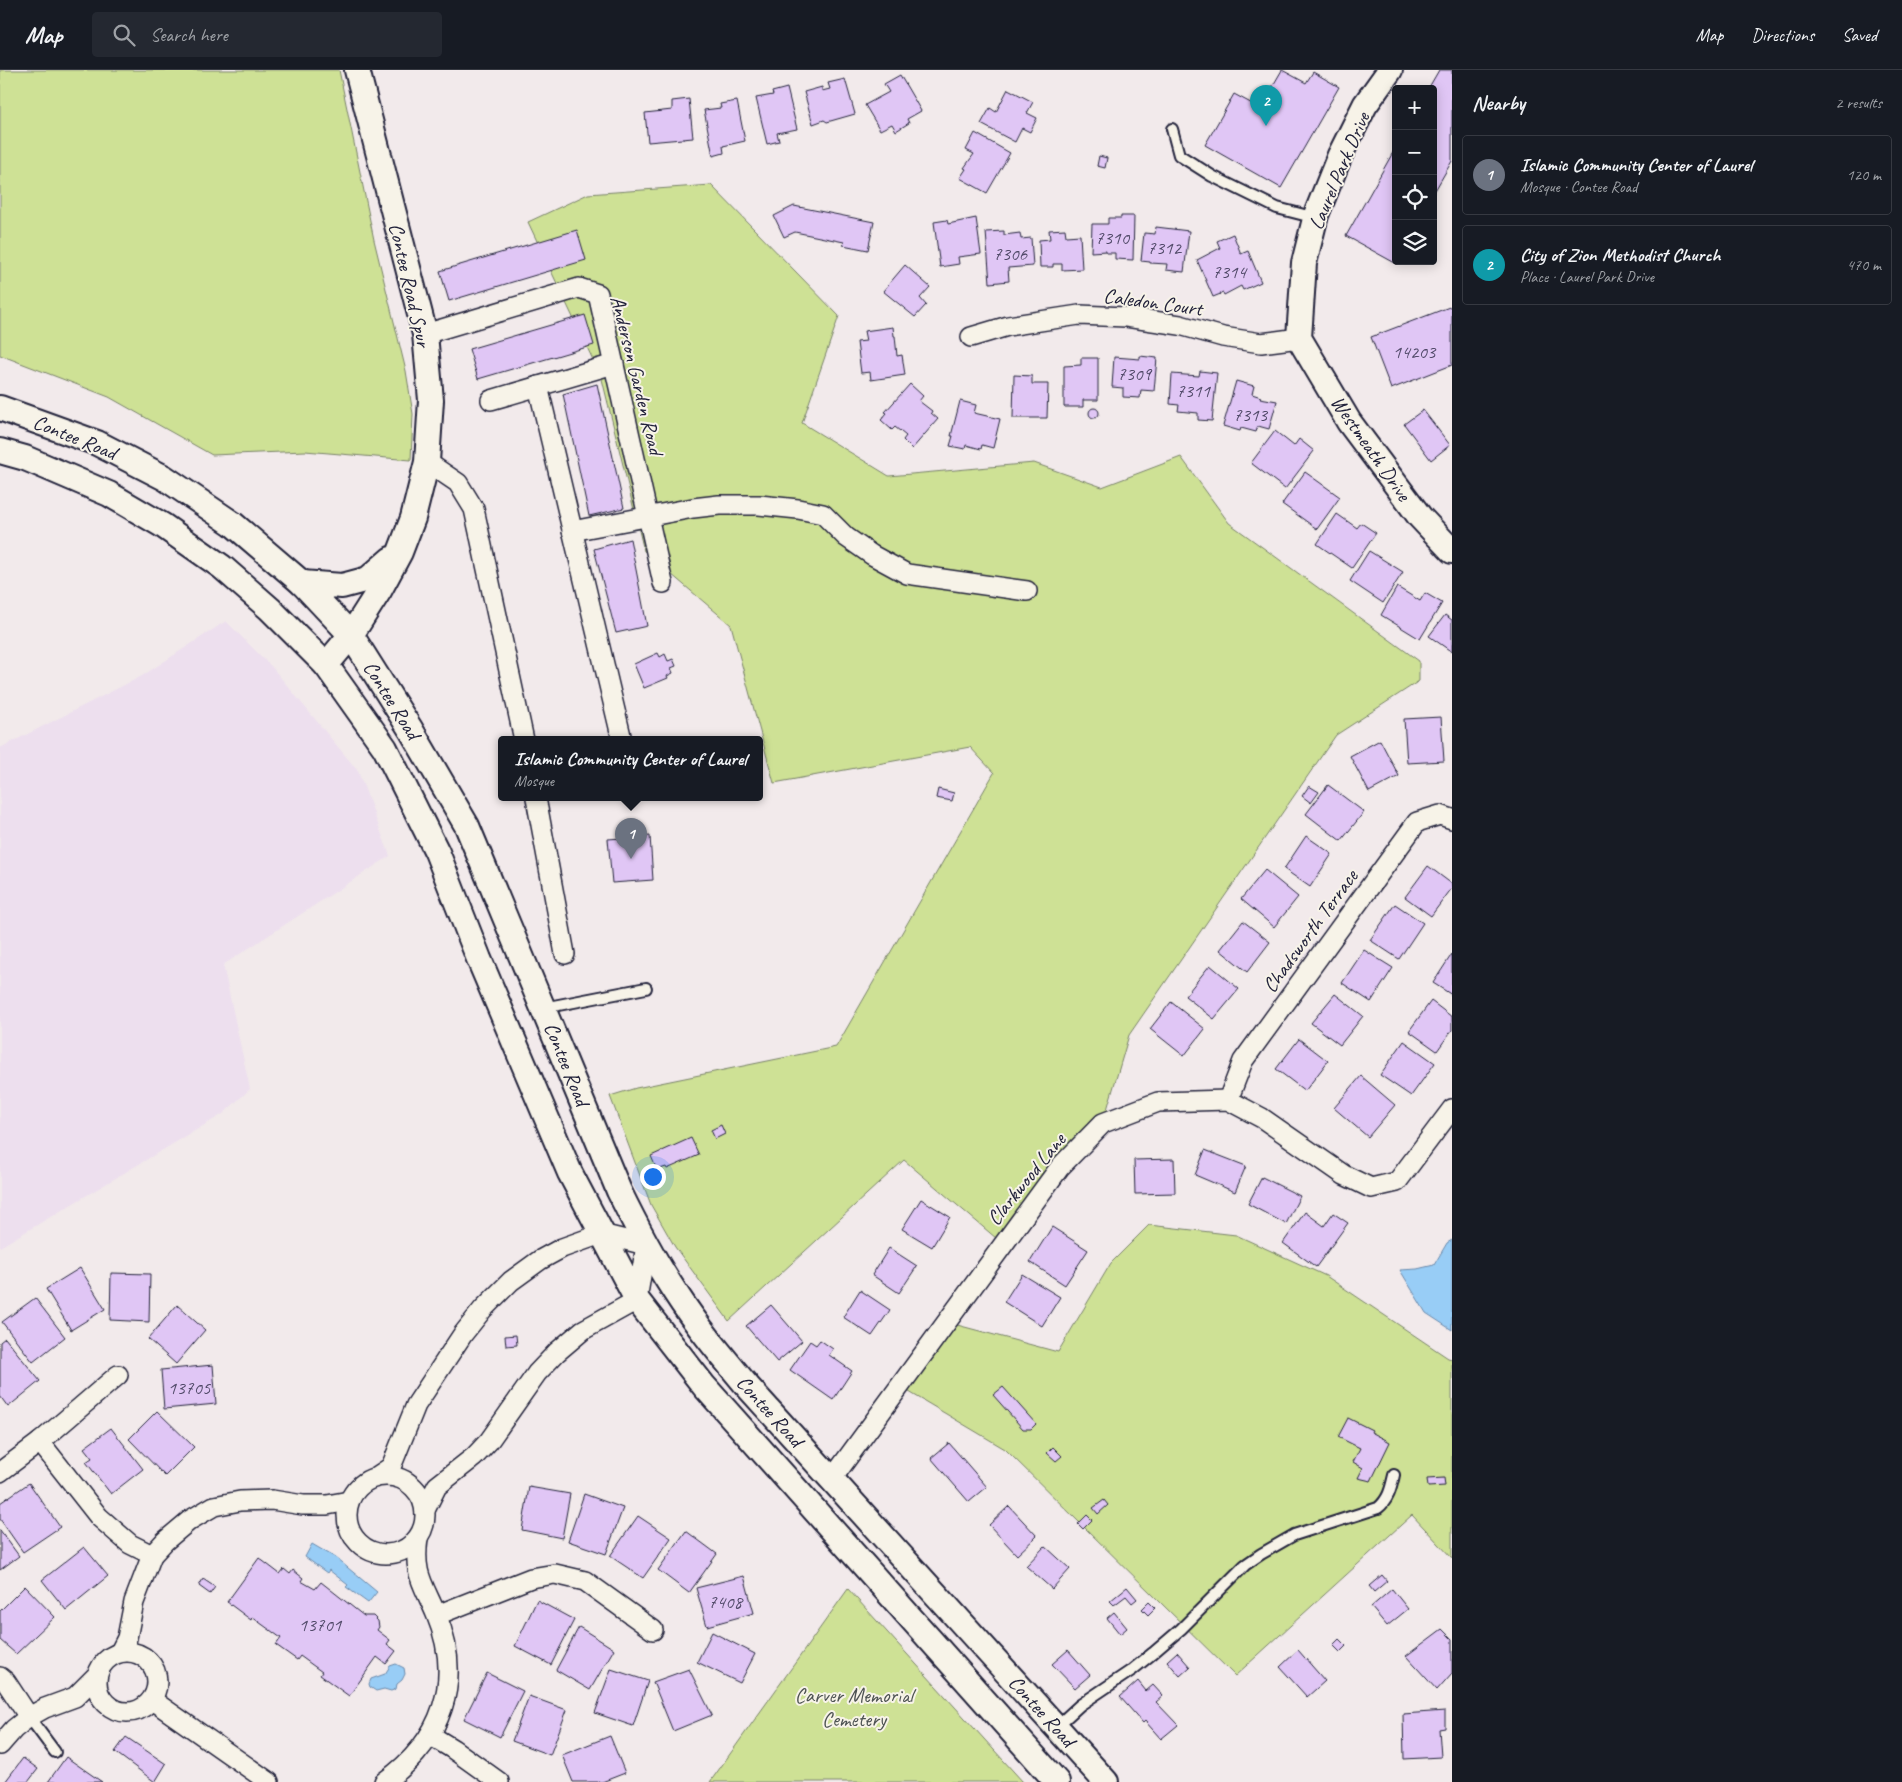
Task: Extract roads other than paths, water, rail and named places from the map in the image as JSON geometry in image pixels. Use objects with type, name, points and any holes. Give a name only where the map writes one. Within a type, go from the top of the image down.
[{"type":"street","name":"Contee Road Spur","points":[[326,665],[350,635],[379,591],[400,552],[413,518],[427,462],[431,400],[425,334],[358,70]]},
{"type":"street","name":"Laurel Park Drive","points":[[1299,338],[1304,263],[1316,218],[1340,155],[1361,114],[1390,70]]},
{"type":"street","name":"Anderson Garden Road","points":[[425,334],[579,288],[598,294],[662,583]]},
{"type":"street","name":"Caledon Court","points":[[971,337],[1008,326],[1079,315],[1126,317],[1180,325],[1223,337],[1261,343],[1299,338]]},
{"type":"street","name":"Westmeath Drive","points":[[1299,338],[1349,422],[1420,517],[1452,551]]},
{"type":"street","points":[[491,400],[614,364]]},
{"type":"street","points":[[538,386],[621,736]]},
{"type":"street","name":"Contee Road","points":[[0,408],[97,443],[165,478],[233,524],[302,583],[350,635],[411,730],[467,826],[619,1191],[646,1245],[674,1292],[702,1331],[748,1387],[1106,1782]]},
{"type":"street","name":"Contee Road","points":[[0,451],[25,458],[109,494],[162,524],[222,567],[270,610],[326,665],[385,748],[437,852],[479,959],[570,1173],[600,1234],[636,1300],[704,1386],[1057,1782]]},
{"type":"street","points":[[427,462],[458,483],[474,509],[523,736]]},
{"type":"street","points":[[572,531],[719,505],[759,505],[798,509],[823,514],[852,541],[872,555],[907,574],[1027,591]]},
{"type":"street","points":[[302,583],[342,586],[368,579],[400,552]]},
{"type":"street","points":[[537,801],[565,954]]},
{"type":"street","name":"Chadsworth Terrace","points":[[1228,1100],[1243,1060],[1417,822],[1440,815],[1452,819]]},
{"type":"street","name":"Clarkwood Lane","points":[[832,1479],[1060,1166],[1103,1123],[1158,1102],[1228,1100],[1262,1118],[1344,1175],[1371,1188],[1398,1182],[1452,1109]]},
{"type":"street","points":[[384,1782],[409,1762],[430,1735],[442,1708],[450,1672],[446,1644],[437,1615],[417,1571],[418,1538],[424,1523],[425,1510],[437,1486],[474,1457],[489,1441],[537,1373],[557,1352],[583,1330],[636,1300],[646,1245],[600,1234],[562,1248],[540,1260],[511,1281],[483,1309],[416,1405],[390,1466],[376,1477],[364,1482],[356,1490],[348,1510],[349,1530],[355,1540],[364,1548],[374,1553],[386,1555],[397,1560],[407,1568],[424,1589]]},
{"type":"street","points":[[0,1472],[40,1442],[118,1375]]},
{"type":"street","points":[[40,1442],[99,1517],[130,1544],[152,1555]]},
{"type":"street","points":[[376,1477],[389,1476],[402,1480],[413,1487],[421,1498],[425,1510]]},
{"type":"street","points":[[120,1652],[127,1638],[134,1602],[152,1555],[190,1520],[214,1506],[240,1502],[272,1500],[304,1505],[327,1505],[348,1510]]},
{"type":"street","points":[[386,1555],[398,1553],[409,1547],[418,1538]]},
{"type":"street","points":[[437,1615],[531,1578],[555,1574],[585,1581],[653,1630]]},
{"type":"street","points":[[0,1745],[14,1729],[29,1717],[45,1708],[75,1697],[88,1697],[103,1701],[119,1711],[137,1711],[146,1706],[152,1700],[158,1682],[152,1664],[137,1646],[130,1625]]},
{"type":"street","points":[[75,1697],[97,1675],[105,1660],[120,1652],[128,1651],[145,1657]]},
{"type":"street","points":[[97,1675],[99,1693],[103,1701]]},
{"type":"street","points":[[0,1677],[6,1682],[29,1717]]},
{"type":"street","points":[[152,1700],[269,1782]]},
{"type":"street","points":[[430,1735],[454,1749],[499,1782]]},
{"type":"lane","points":[[1172,129],[1179,155],[1212,176],[1277,208],[1316,218]]},
{"type":"lane","points":[[543,1008],[646,988]]},
{"type":"lane","points":[[1056,1727],[1080,1705],[1132,1670],[1181,1629],[1245,1565],[1260,1554],[1294,1535],[1378,1508],[1389,1495],[1394,1475]]},
{"type":"lane","points":[[29,1717],[55,1752]]},
{"type":"water","points":[[1452,1240],[1452,1330],[1426,1313],[1400,1270],[1434,1265],[1447,1243]]},
{"type":"water","points":[[312,1544],[336,1558],[377,1592],[368,1603],[346,1587],[348,1585],[329,1570],[327,1573],[305,1557]]},
{"type":"water","points":[[396,1664],[404,1668],[405,1674],[397,1684],[396,1689],[376,1691],[370,1687],[371,1679],[385,1674],[390,1666]]},
{"type":"place","name":"City of Zion Methodist Church","points":[[1266,126]]},
{"type":"place","name":"Islamic Community Center of Laurel","points":[[631,859]]},
{"type":"park label","name":"Carver Memorial Cemetery","points":[[854,1707]]}]
